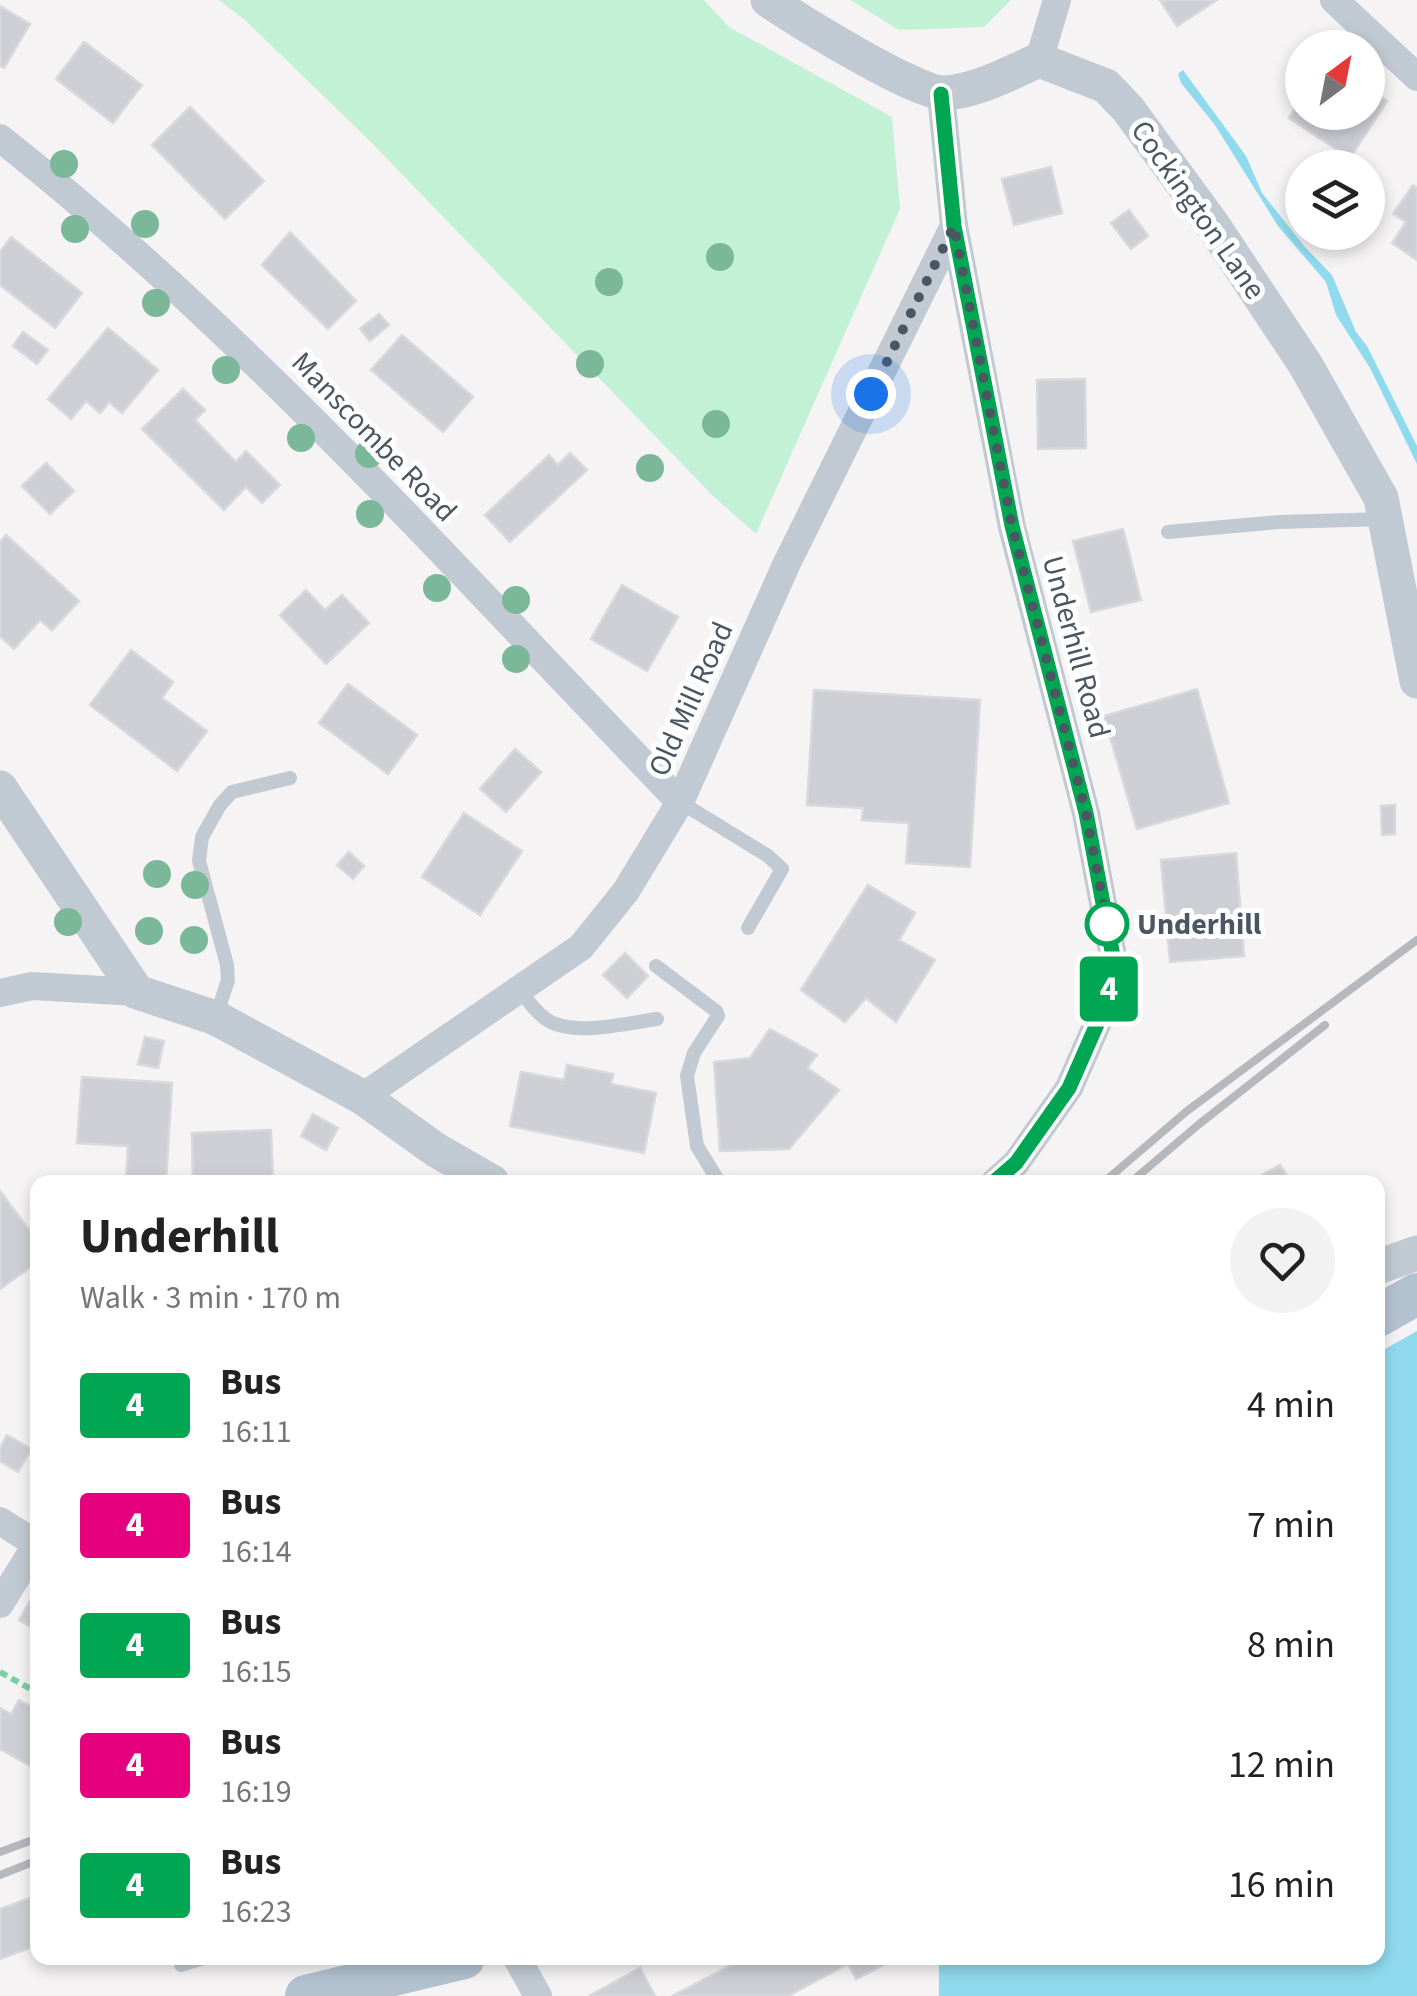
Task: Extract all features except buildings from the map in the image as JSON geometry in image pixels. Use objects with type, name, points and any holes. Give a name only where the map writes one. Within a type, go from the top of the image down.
[{"type":"main road","points":[[1385,1312],[1417,1294]]},
{"type":"main road","points":[[306,1996],[435,1965]]},
{"type":"street","points":[[768,0],[868,60],[941,94],[998,79],[1039,60],[1057,0]]},
{"type":"street","points":[[1334,0],[1417,78]]},
{"type":"street","name":"Cockington Lane","points":[[1039,60],[1106,86],[1139,124],[1212,224],[1305,364],[1380,498],[1417,681]]},
{"type":"street","name":"Underhill Road","points":[[941,94],[954,226],[1012,526],[1086,813],[1115,967],[1105,1006],[1069,1088],[1016,1163],[1002,1175]]},
{"type":"street","name":"Manscombe Road","points":[[0,138],[93,211],[254,361],[680,802]]},
{"type":"street","name":"Old Mill Road","points":[[362,1098],[581,947],[626,891],[680,802],[787,562],[954,226]]},
{"type":"street","points":[[0,788],[137,992]]},
{"type":"street","points":[[0,993],[32,986],[137,992],[216,1018],[362,1098],[436,1150],[480,1175]]},
{"type":"street","points":[[1385,1264],[1417,1253]]},
{"type":"street","points":[[0,1521],[30,1540]]},
{"type":"street","points":[[0,1604],[30,1556]]},
{"type":"street","points":[[521,1965],[538,1996]]},
{"type":"lane","points":[[1168,532],[1279,522],[1386,520]]},
{"type":"lane","points":[[216,1018],[226,992],[227,965],[199,861],[202,837],[220,804],[232,792],[290,778]]},
{"type":"lane","points":[[680,802],[768,856],[782,869],[748,928]]},
{"type":"lane","points":[[656,966],[718,1016],[694,1053],[687,1076],[697,1146],[715,1175]]},
{"type":"lane","points":[[519,989],[540,1015],[553,1023],[573,1027],[657,1019]]},
{"type":"path","points":[[0,1672],[30,1689]]},
{"type":"green space","points":[[219,0],[704,0],[729,27],[892,117],[900,209],[756,534],[713,496],[370,141],[245,20]]},
{"type":"green space","points":[[850,0],[1011,0],[984,27],[899,30]]},
{"type":"water","points":[[1183,70],[1246,156],[1262,193],[1285,222],[1285,234],[1215,125],[1181,83],[1178,74]]},
{"type":"water","points":[[1299,250],[1308,250],[1332,275],[1356,332],[1367,346],[1417,446],[1417,464],[1370,368],[1336,315],[1326,282]]},
{"type":"water","points":[[1417,1331],[1417,1996],[939,1996],[939,1965],[1385,1965],[1385,1349]]},
{"type":"railway","points":[[1112,1175],[1187,1111],[1417,940]]},
{"type":"railway","points":[[1139,1175],[1325,1025]]},
{"type":"railway","points":[[0,1852],[30,1841]]},
{"type":"railway","points":[[0,1875],[30,1863]]},
{"type":"bus line","name":"4","points":[[941,94],[954,226],[1012,526],[1086,813],[1115,967],[1105,1006],[1069,1088],[1045,1126],[1002,1175]]},
{"type":"place","name":"Underhill","points":[[1107,924]]},
{"type":"route","points":[[871,394],[954,226],[1012,526],[1086,813],[1108,928],[1107,924]]}]
